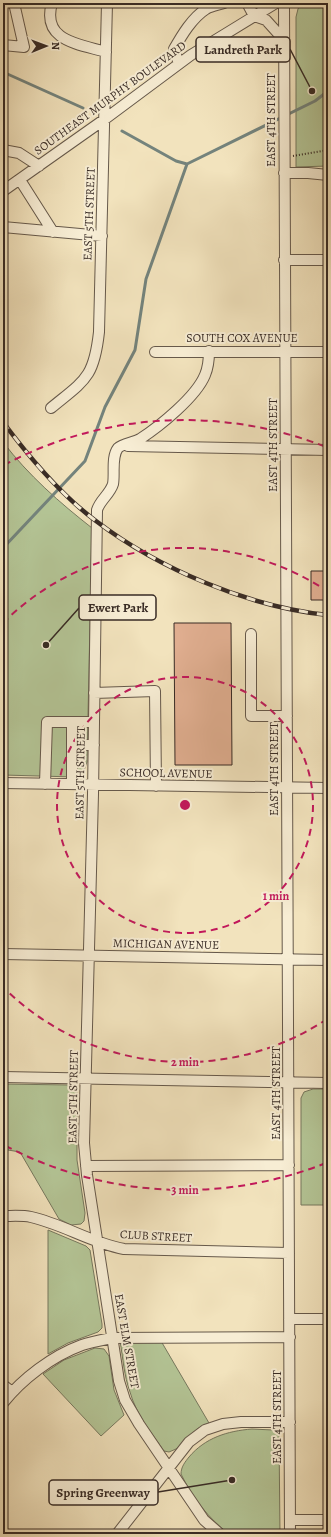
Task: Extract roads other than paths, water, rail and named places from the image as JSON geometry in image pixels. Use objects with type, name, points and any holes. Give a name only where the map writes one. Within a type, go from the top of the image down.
[{"type":"street","points":[[3,44],[24,47],[14,3]]},
{"type":"street","points":[[52,3],[50,10],[51,24],[56,34],[68,40],[106,52]]},
{"type":"street","name":"EAST 5TH STREET","points":[[51,408],[86,378],[94,362],[99,332],[107,3]]},
{"type":"street","points":[[179,64],[174,48],[184,32],[206,9],[224,3]]},
{"type":"street","points":[[247,3],[254,16],[266,20],[284,40]]},
{"type":"street","name":"SOUTHEAST MURPHY BOULEVARD","points":[[3,191],[105,119],[191,55],[276,3]]},
{"type":"street","name":"EAST 4TH STREET","points":[[284,3],[290,1534]]},
{"type":"street","points":[[3,150],[19,153],[39,166]]},
{"type":"street","points":[[284,173],[328,175]]},
{"type":"street","points":[[20,180],[53,232]]},
{"type":"street","points":[[3,227],[102,236]]},
{"type":"street","points":[[284,260],[328,260]]},
{"type":"street","points":[[124,446],[142,438],[193,394],[205,375],[209,351]]},
{"type":"street","name":"SOUTH COX AVENUE","points":[[155,352],[328,352]]},
{"type":"street","points":[[124,446],[328,450]]},
{"type":"street","name":"EAST 5TH STREET","points":[[98,1243],[86,1166],[84,1143],[94,745],[97,510],[101,501],[111,488],[116,453],[119,448],[124,446]]},
{"type":"street","points":[[251,634],[251,716],[287,716]]},
{"type":"street","points":[[94,693],[155,691],[156,786]]},
{"type":"street","points":[[45,784],[47,722],[94,722]]},
{"type":"street","points":[[72,723],[72,784]]},
{"type":"street","points":[[72,745],[94,745]]},
{"type":"street","name":"SCHOOL AVENUE","points":[[3,783],[328,788]]},
{"type":"street","name":"MICHIGAN AVENUE","points":[[3,954],[328,960]]},
{"type":"street","points":[[3,1077],[328,1083]]},
{"type":"street","points":[[86,1166],[289,1165]]},
{"type":"street","name":"CLUB STREET","points":[[3,1216],[20,1216],[39,1219],[98,1243],[134,1250],[289,1253]]},
{"type":"street","name":"EAST ELM STREET","points":[[98,1243],[118,1381],[125,1400],[139,1424],[206,1522],[220,1534]]},
{"type":"street","points":[[290,1319],[328,1319]]},
{"type":"street","points":[[3,1403],[12,1392],[47,1364],[70,1350],[86,1344],[112,1338],[290,1337]]},
{"type":"street","points":[[3,1385],[12,1392]]},
{"type":"street","points":[[117,1534],[189,1442],[205,1430],[223,1424],[241,1422],[290,1422]]},
{"type":"street","points":[[290,1520],[328,1520]]},
{"type":"street","points":[[206,1522],[206,1534]]},
{"type":"waterway","points":[[3,72],[83,108]]},
{"type":"waterway","points":[[122,131],[176,161],[187,164],[315,101],[328,91]]},
{"type":"waterway","points":[[3,548],[85,461],[105,407],[135,350],[146,279],[187,164]]},
{"type":"railway","points":[[3,422],[35,462],[83,511],[148,555],[176,570],[236,594],[267,604],[298,611],[328,615]]},
{"type":"place","name":"Landreth Park","points":[[312,91]]},
{"type":"place","name":"Ewert Park","points":[[46,645]]},
{"type":"place","name":"Spring Greenway","points":[[232,1480]]}]
